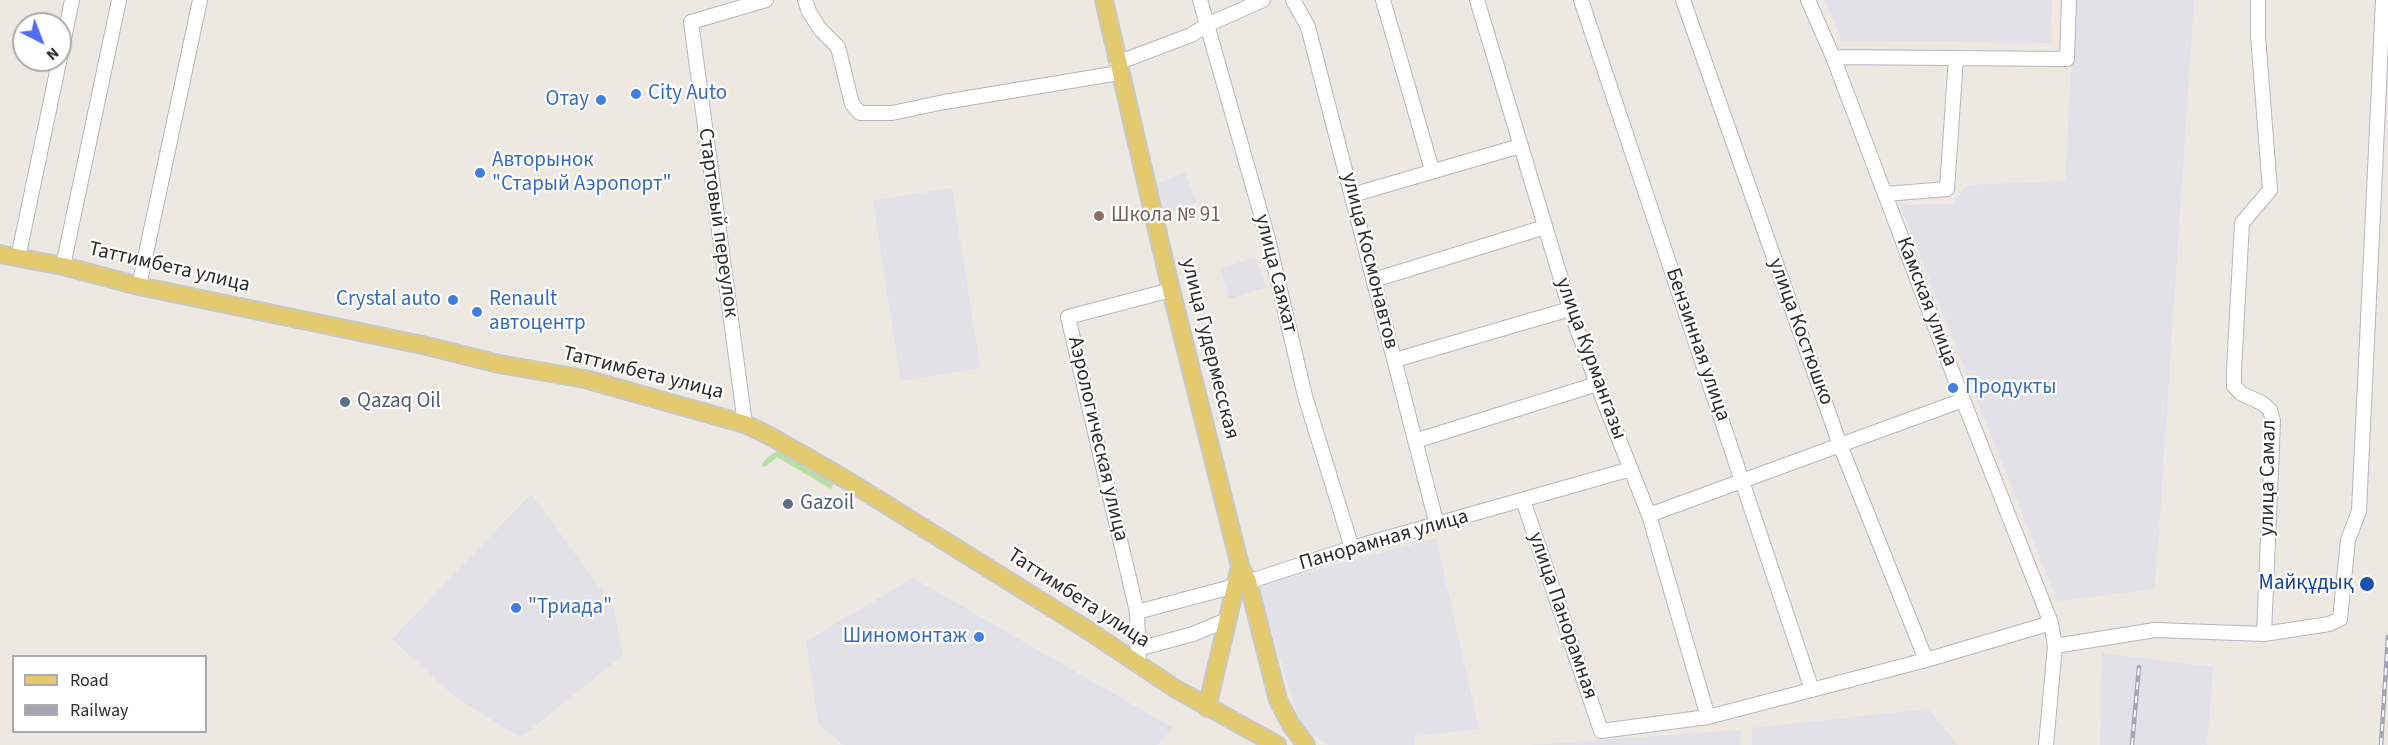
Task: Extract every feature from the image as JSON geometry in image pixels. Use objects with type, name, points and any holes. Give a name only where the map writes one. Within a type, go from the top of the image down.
[{"type":"main road","name":"улица Гудермесская","points":[[1104,0],[1171,290],[1240,566],[1242,584],[1227,620],[1207,708]]},
{"type":"main road","name":"Таттимбета улица","points":[[0,254],[63,266],[139,286],[427,346],[499,364],[585,379],[745,424],[845,479],[1086,629],[1139,657],[1207,708]]},
{"type":"main road","points":[[1242,584],[1278,700],[1291,725],[1306,745]]},
{"type":"main road","points":[[1207,708],[1256,745]]},
{"type":"main road","points":[[1207,708],[1276,745]]},
{"type":"street","points":[[18,258],[72,0]]},
{"type":"street","points":[[63,266],[119,0]]},
{"type":"street","points":[[139,286],[200,0]]},
{"type":"street","name":"Стартовый переулок","points":[[745,424],[691,22],[766,0]]},
{"type":"street","points":[[805,0],[809,12],[820,29],[838,47],[852,104],[860,113],[892,114],[1118,68],[1263,0]]},
{"type":"street","name":"улица Саяхат","points":[[1200,0],[1268,239],[1305,396],[1352,548]]},
{"type":"street","name":"улица Космонавтов","points":[[1293,0],[1308,27],[1437,525]]},
{"type":"street","points":[[1383,0],[1432,170]]},
{"type":"street","name":"улица Курмангазы","points":[[1477,0],[1570,309],[1649,515],[1708,717]]},
{"type":"street","name":"Бензинная улица","points":[[1581,0],[1812,690]]},
{"type":"street","name":"улица Костюшко","points":[[1683,0],[1840,445],[1926,660]]},
{"type":"street","name":"Камская улица","points":[[1808,0],[1833,57],[1963,400],[2051,623],[2055,646],[2046,745]]},
{"type":"street","points":[[1833,57],[2067,59],[2069,0]]},
{"type":"street","name":"улица Самал","points":[[2258,0],[2258,36],[2270,190],[2242,223],[2234,386],[2242,394],[2271,410],[2273,421],[2264,634]]},
{"type":"street","points":[[2055,646],[2155,630],[2264,634],[2329,624],[2340,619],[2348,540],[2359,511],[2383,0]]},
{"type":"street","points":[[1885,194],[1947,189],[1956,58]]},
{"type":"street","points":[[1352,195],[1520,146]]},
{"type":"street","points":[[1374,280],[1545,226]]},
{"type":"street","name":"Аэрологическая улица","points":[[1139,657],[1137,612],[1068,317],[1171,290]]},
{"type":"street","points":[[1395,360],[1570,309]]},
{"type":"street","points":[[1415,441],[1597,384]]},
{"type":"street","points":[[1649,515],[1963,400]]},
{"type":"street","name":"Панорамная улица","points":[[1137,612],[1242,584],[1352,548],[1631,469]]},
{"type":"street","name":"улица Панорамная","points":[[1523,500],[1601,731],[1708,717]]},
{"type":"street","points":[[1139,657],[1227,620]]},
{"type":"street","points":[[1708,717],[1926,660],[2051,623]]},
{"type":"shaded area","points":[[1825,0],[2052,0],[2051,43],[1842,41]]},
{"type":"shaded area","points":[[2075,0],[2194,0],[2155,589],[2057,601],[1900,205],[1952,204],[1967,185],[2065,181]]},
{"type":"shaded area","points":[[1185,173],[1197,203],[1159,216],[1151,186]]},
{"type":"shaded area","points":[[952,188],[980,368],[901,381],[873,201]]},
{"type":"shaded area","points":[[1255,257],[1266,287],[1229,299],[1221,269]]},
{"type":"shaded area","points":[[531,494],[613,605],[623,655],[524,735],[517,736],[453,695],[392,639]]},
{"type":"shaded area","points":[[1436,538],[1479,729],[1415,736],[1414,745],[1329,745],[1302,728],[1257,586]]},
{"type":"shaded area","points":[[913,578],[1173,728],[1157,745],[844,745],[819,725],[806,641]]},
{"type":"shaded area","points":[[2102,653],[2213,667],[2207,745],[2100,745]]},
{"type":"shaded area","points":[[1928,709],[1958,745],[1752,745],[1752,728]]},
{"type":"shaded area","points":[[1741,730],[1741,745],[1529,745]]},
{"type":"green space","points":[[779,450],[834,483],[831,489],[777,457],[765,467],[761,466],[768,457]]},
{"type":"railway","points":[[2381,745],[2388,637]]},
{"type":"railway","points":[[2132,745],[2139,667]]},
{"type":"place","name":"City Auto","points":[[636,94]]},
{"type":"place","name":"Отау","points":[[601,100]]},
{"type":"place","name":"Авторынок \"Старый Аэропорт\"","points":[[480,173]]},
{"type":"place","name":"Школа № 91","points":[[1099,216]]},
{"type":"place","name":"Crystal auto","points":[[453,300]]},
{"type":"place","name":"Renault автоцентр","points":[[477,312]]},
{"type":"place","name":"Продукты","points":[[1953,388]]},
{"type":"place","name":"Qazaq Oil","points":[[345,402]]},
{"type":"place","name":"Gazoil","points":[[788,504]]},
{"type":"place","name":"Майқұдық","points":[[2367,584]]},
{"type":"place","name":"\"Триада\"","points":[[516,608]]},
{"type":"place","name":"Шиномонтаж","points":[[979,637]]}]
